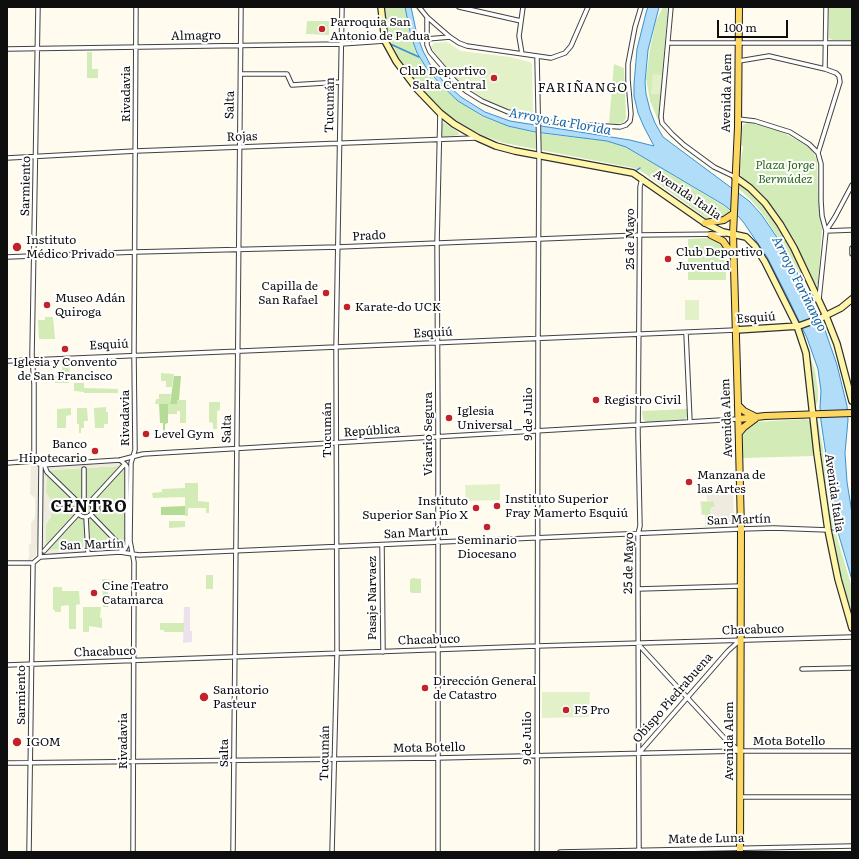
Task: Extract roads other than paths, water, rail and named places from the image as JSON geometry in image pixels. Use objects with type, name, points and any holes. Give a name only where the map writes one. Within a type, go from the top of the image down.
[{"type":"main road","name":"Avenida Alem","points":[[739,7],[738,119],[733,214],[733,256],[739,419],[741,529],[740,850]]},
{"type":"main road","points":[[705,223],[724,220],[733,214]]},
{"type":"main road","points":[[711,234],[723,241],[733,256]]},
{"type":"main road","points":[[738,405],[744,411],[758,417]]},
{"type":"main road","points":[[739,419],[851,412]]},
{"type":"main road","points":[[739,433],[749,422],[758,417]]},
{"type":"street","name":"Sarmiento","points":[[34,461],[32,355],[37,157],[38,7]]},
{"type":"street","name":"Rivadavia","points":[[133,852],[133,554],[130,541],[131,463],[135,450],[134,355],[136,252],[136,7]]},
{"type":"street","name":"Salta","points":[[232,852],[241,7]]},
{"type":"street","name":"Tucumán","points":[[332,852],[337,654],[336,348],[342,7]]},
{"type":"street","name":"Avenida Italia","points":[[381,7],[385,41],[406,75],[440,113],[454,124],[478,138],[496,146],[540,156],[627,171],[642,178],[705,223],[716,229],[746,237],[755,246],[765,262],[798,326],[806,353],[815,414],[828,530],[838,579],[852,628]]},
{"type":"street","points":[[419,7],[427,17],[450,36],[467,46],[551,58],[565,53],[571,46],[588,7]]},
{"type":"street","points":[[459,7],[521,20]]},
{"type":"street","points":[[522,54],[519,36],[523,7]]},
{"type":"street","points":[[427,17],[427,39],[430,52],[450,76],[466,91],[492,107],[515,114],[534,116],[545,122],[620,127],[626,125],[630,121],[628,64],[635,27],[641,7]]},
{"type":"street","points":[[671,7],[661,117],[662,123],[684,145],[714,167],[735,177],[750,188],[774,214],[794,248],[818,300],[823,317],[837,344],[852,401]]},
{"type":"street","points":[[825,69],[826,7]]},
{"type":"street","points":[[427,39],[450,36]]},
{"type":"street","name":"Almagro","points":[[7,50],[341,44],[385,41]]},
{"type":"street","points":[[668,43],[852,43]]},
{"type":"street","points":[[739,61],[769,56],[825,69],[840,76],[840,82],[818,153],[821,164],[822,216],[826,231],[821,288],[818,300]]},
{"type":"street","name":"9 de Julio","points":[[537,852],[538,340],[540,156],[538,57]]},
{"type":"street","points":[[241,74],[287,74],[292,85],[340,82]]},
{"type":"street","name":"Vicario Segura","points":[[438,852],[438,343],[436,243],[440,113]]},
{"type":"street","points":[[738,119],[755,121],[790,132],[800,137],[818,153]]},
{"type":"street","name":"Rojas","points":[[7,158],[136,151],[478,138]]},
{"type":"street","name":"25 de Mayo","points":[[639,851],[638,534],[640,526],[639,334],[640,187],[642,178]]},
{"type":"street","points":[[826,231],[852,185]]},
{"type":"street","points":[[826,231],[852,230]]},
{"type":"street","name":"Prado","points":[[7,257],[338,247],[640,235],[733,234]]},
{"type":"street","points":[[852,248],[852,254]]},
{"type":"street","name":"Esquiú","points":[[7,361],[538,340],[798,326],[823,317],[841,308],[852,299]]},
{"type":"street","points":[[686,333],[690,422]]},
{"type":"street","name":"República","points":[[43,466],[120,460],[143,454],[337,444],[739,419]]},
{"type":"street","name":"Rivadavia","points":[[120,460],[127,467],[127,545],[125,549],[120,550]]},
{"type":"street","points":[[7,463],[34,461],[43,466],[47,472],[79,503]]},
{"type":"street","points":[[90,502],[124,465]]},
{"type":"street","points":[[7,564],[33,562],[40,557],[41,481],[43,466]]},
{"type":"street","points":[[84,468],[84,500]]},
{"type":"street","points":[[84,500],[90,502],[93,508],[91,515],[81,517],[78,514],[76,509],[79,503],[84,500]]},
{"type":"street","points":[[93,508],[102,508],[105,512],[108,508],[125,506]]},
{"type":"street","points":[[53,508],[76,509]]},
{"type":"street","points":[[44,551],[78,514]]},
{"type":"street","points":[[91,515],[120,545],[120,550]]},
{"type":"street","points":[[86,517],[88,554]]},
{"type":"street","name":"San Martín","points":[[40,557],[120,550],[139,555],[741,529],[774,528],[828,530]]},
{"type":"street","name":"Pasaje Narvaez","points":[[382,544],[383,652]]},
{"type":"street","name":"Sarmiento","points":[[30,852],[33,562]]},
{"type":"street","points":[[638,589],[741,586]]},
{"type":"street","name":"Chacabuco","points":[[7,665],[537,646],[852,637]]},
{"type":"street","name":"Obispo Piedrabuena","points":[[639,753],[728,651],[740,641]]},
{"type":"street","points":[[638,644],[728,742],[740,751]]},
{"type":"street","points":[[802,669],[852,668]]},
{"type":"street","name":"Mota Botello","points":[[7,763],[437,758],[740,751],[852,751]]},
{"type":"street","points":[[740,797],[852,797]]},
{"type":"street","name":"Mate de Luna","points":[[560,852],[740,850],[852,846]]},
{"type":"water","name":"Arroyo Fariñango","points":[[405,7],[411,7],[417,35],[431,66],[443,81],[461,97],[485,112],[510,121],[630,140],[654,146],[638,113],[634,96],[634,84],[637,49],[646,13],[648,7],[659,7],[648,50],[645,82],[646,94],[655,123],[663,137],[749,201],[761,214],[785,249],[805,288],[825,330],[837,365],[847,406],[848,420],[845,453],[847,482],[852,513],[852,580],[832,512],[821,421],[821,391],[818,369],[807,338],[787,296],[767,257],[744,223],[724,205],[626,147],[607,141],[535,132],[508,126],[483,116],[458,101],[427,69],[417,53],[411,36]]},
{"type":"waterway","points":[[388,43],[419,57]]},
{"type":"waterway","points":[[634,172],[640,168]]},
{"type":"waterway","points":[[829,530],[834,530]]},
{"type":"place","name":"Parroquia San Antonio de Padua","points":[[322,29]]},
{"type":"place","name":"Club Deportivo Salta Central","points":[[494,78]]},
{"type":"place","name":"Instituto Médico Privado","points":[[17,247]]},
{"type":"place","name":"Club Deportivo Juventud","points":[[668,259]]},
{"type":"place","name":"Capilla de San Rafael","points":[[326,293]]},
{"type":"place","name":"Museo Adán Quiroga","points":[[47,305]]},
{"type":"place","name":"Karate-do UCK","points":[[347,307]]},
{"type":"place","name":"Iglesia y Convento de San Francisco","points":[[65,349]]},
{"type":"place","name":"Registro Civil","points":[[596,400]]},
{"type":"place","name":"Iglesia Universal","points":[[449,418]]},
{"type":"place","name":"Level Gym","points":[[146,434]]},
{"type":"place","name":"Banco Hipotecario","points":[[95,451]]},
{"type":"place","name":"Manzana de las Artes","points":[[689,482]]},
{"type":"place","name":"Instituto Superior Fray Mamerto Esquiú","points":[[497,506]]},
{"type":"place","name":"Instituto Superior San Pío X","points":[[476,508]]},
{"type":"place","name":"Seminario Diocesano","points":[[487,527]]},
{"type":"place","name":"Cine Teatro Catamarca","points":[[94,593]]},
{"type":"place","name":"Dirección General de Catastro","points":[[425,688]]},
{"type":"place","name":"Sanatorio Pasteur","points":[[204,697]]},
{"type":"place","name":"F5 Pro","points":[[566,710]]},
{"type":"place","name":"IGOM","points":[[17,742]]},
{"type":"district","name":"FARIÑANGO","points":[[583,88]]},
{"type":"district","name":"CENTRO","points":[[89,507]]},
{"type":"water label","name":"Arroyo La Florida","points":[[560,122]]},
{"type":"park label","name":"Plaza Jorge Bermúdez","points":[[785,172]]}]
